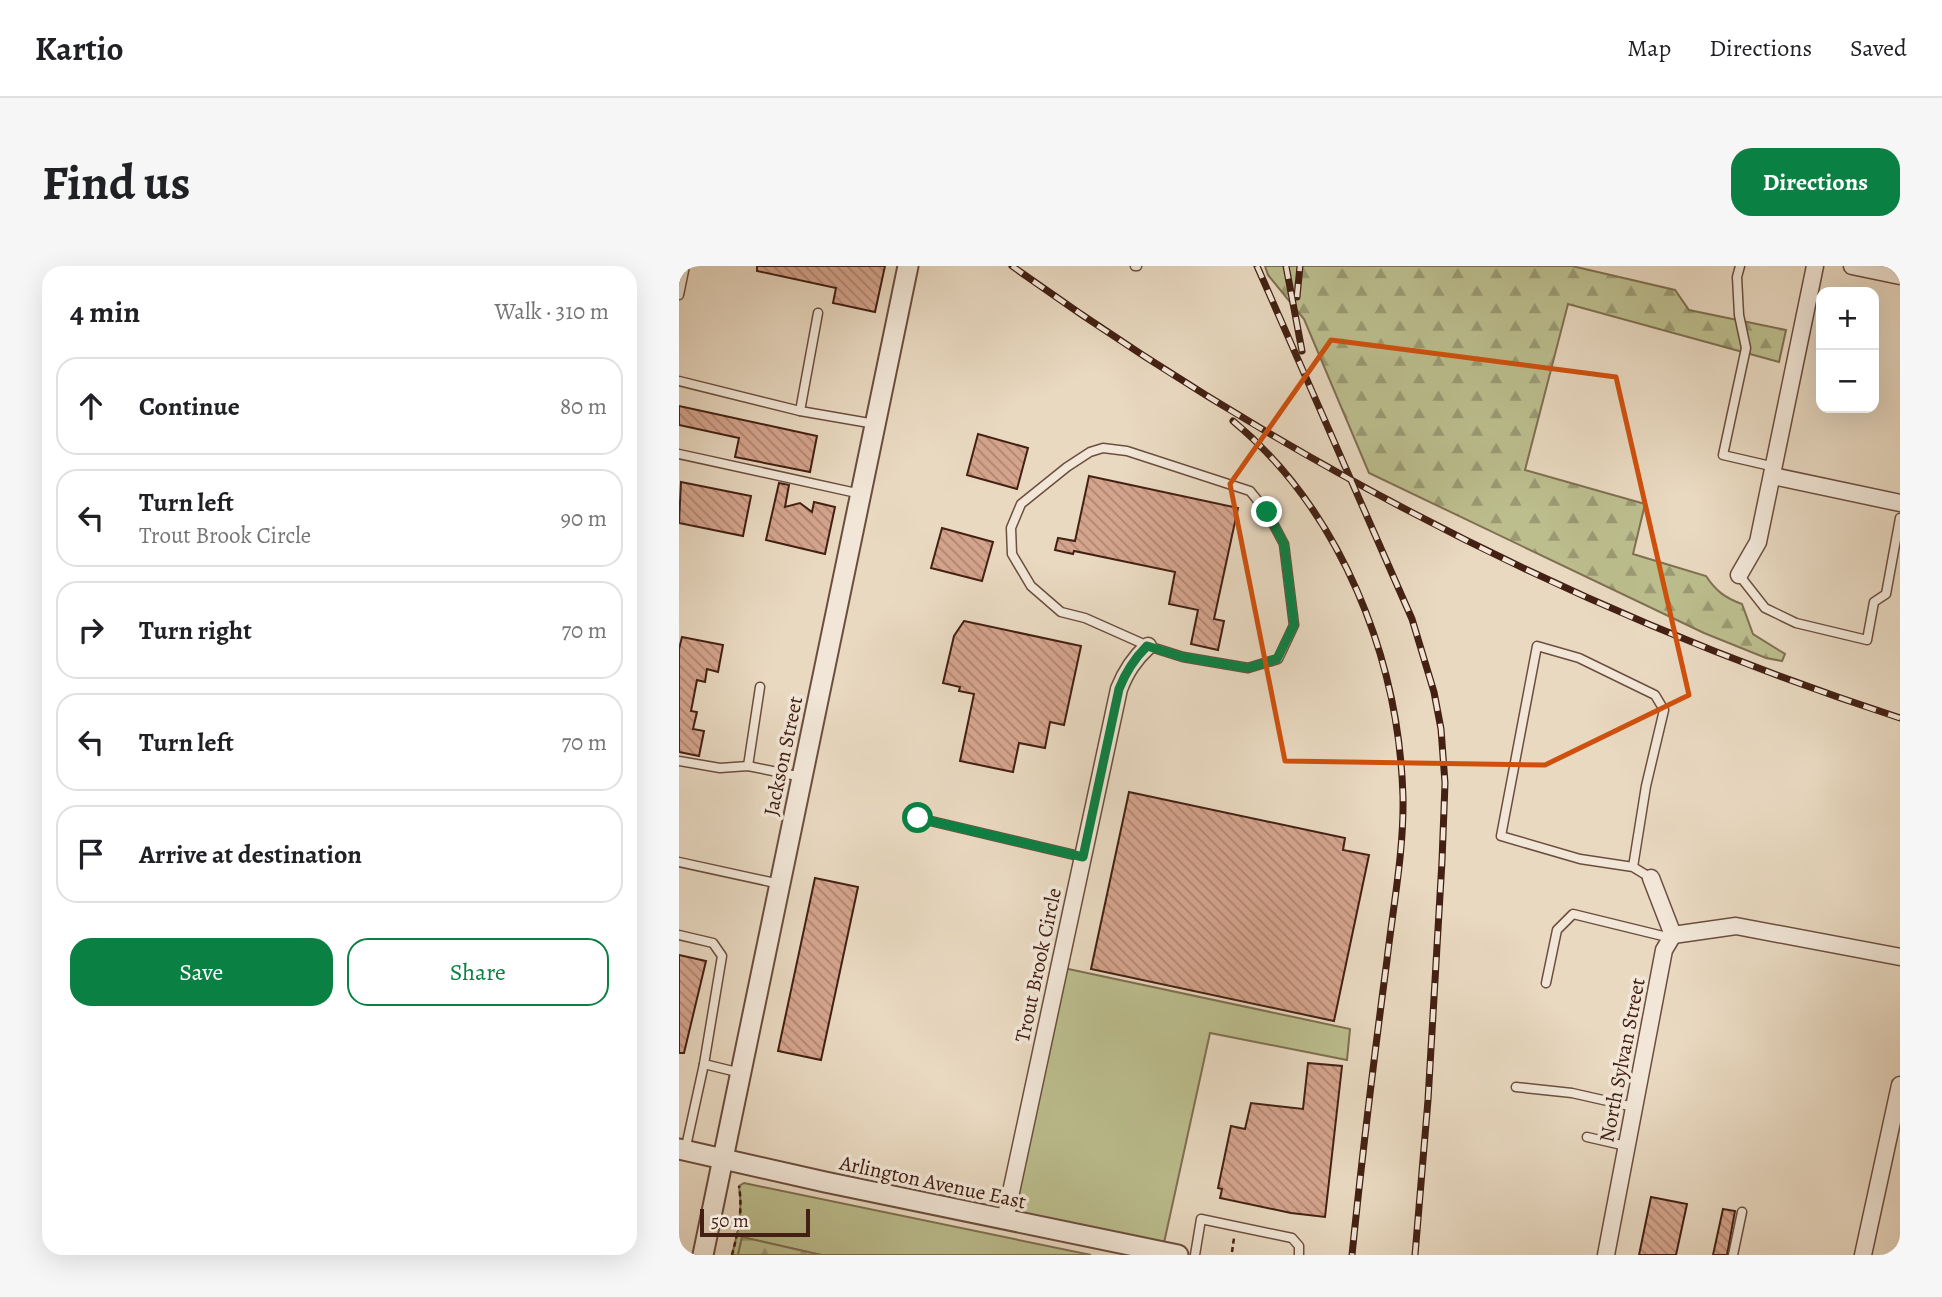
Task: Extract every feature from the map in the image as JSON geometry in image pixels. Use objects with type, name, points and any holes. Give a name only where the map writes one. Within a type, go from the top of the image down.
[{"type":"street","name":"Jackson Street","points":[[703,1255],[908,266]]},
{"type":"street","points":[[1739,575],[1759,542],[1815,266]]},
{"type":"street","points":[[1852,266],[1900,276]]},
{"type":"street","points":[[1774,472],[1900,503]]},
{"type":"street","name":"Trout Brook Circle","points":[[1005,1220],[1119,689],[1135,657],[1147,646]]},
{"type":"street","points":[[1651,878],[1672,936],[1736,926],[1900,957]]},
{"type":"street","name":"North Sylvan Street","points":[[1606,1255],[1664,950],[1672,936]]},
{"type":"street","points":[[1863,1255],[1900,1085]]},
{"type":"street","name":"Arlington Avenue East","points":[[682,1150],[1178,1255]]},
{"type":"lane","points":[[679,295],[685,266]]},
{"type":"lane","points":[[1740,266],[1737,277],[1739,315],[1746,348],[1723,454],[1774,472]]},
{"type":"lane","points":[[800,411],[818,313]]},
{"type":"lane","points":[[679,381],[800,411],[875,424]]},
{"type":"lane","points":[[1103,448],[1127,451],[1250,491],[1267,512],[1284,544],[1294,625],[1277,659],[1248,668],[1183,657],[1147,646],[1086,618],[1061,612],[1031,586],[1012,554],[1011,528],[1021,504],[1067,467],[1090,452],[1103,448]]},
{"type":"lane","points":[[679,454],[861,494]]},
{"type":"lane","points":[[1739,575],[1765,608],[1796,623],[1867,640],[1874,602],[1886,594],[1900,519]]},
{"type":"lane","points":[[1633,867],[1646,786],[1664,710],[1655,695],[1579,658],[1537,646],[1501,836],[1580,859],[1633,867],[1651,878]]},
{"type":"lane","points":[[748,766],[760,687]]},
{"type":"lane","points":[[679,761],[720,768],[748,766],[802,777]]},
{"type":"lane","points":[[918,818],[1083,857]]},
{"type":"lane","points":[[679,862],[780,884]]},
{"type":"lane","points":[[1546,983],[1557,930],[1573,914],[1672,936]]},
{"type":"lane","points":[[679,935],[713,943],[722,956],[704,1064],[682,1150]]},
{"type":"lane","points":[[704,1064],[741,1073]]},
{"type":"lane","points":[[1517,1087],[1572,1093],[1634,1107]]},
{"type":"lane","points":[[1587,1136],[1626,1146]]},
{"type":"lane","points":[[1733,1255],[1742,1212]]},
{"type":"lane","points":[[1195,1255],[1201,1219],[1292,1238],[1299,1246],[1299,1255]]},
{"type":"path","points":[[732,1255],[740,1223],[739,1186]]},
{"type":"highlighted area","points":[[1331,340],[1616,377],[1689,695],[1545,765],[1285,761],[1230,484]]},
{"type":"green space","points":[[1265,266],[1572,266],[1675,290],[1689,310],[1786,330],[1779,362],[1568,304],[1525,470],[1645,504],[1633,554],[1706,576],[1721,593],[1742,604],[1753,634],[1785,654],[1782,661],[1766,658],[1704,633],[1369,473],[1304,319],[1268,275]]},
{"type":"green space","points":[[1059,967],[1350,1029],[1347,1060],[1210,1033],[1162,1252],[1005,1220]]},
{"type":"green space","points":[[744,1183],[1091,1255],[821,1255],[742,1237],[738,1255],[732,1255],[740,1213],[739,1186]]},
{"type":"green space","points":[[742,1237],[821,1255],[738,1255]]},
{"type":"building","points":[[757,266],[885,266],[875,312],[833,303],[836,288],[757,271]]},
{"type":"building","points":[[679,406],[817,436],[810,472],[735,457],[739,438],[679,425]]},
{"type":"building","points":[[978,434],[1028,448],[1017,489],[967,475]]},
{"type":"building","points":[[1089,476],[1238,508],[1214,619],[1224,621],[1218,650],[1191,644],[1198,610],[1169,604],[1175,572],[1074,551],[1073,554],[1055,550],[1058,538],[1075,541]]},
{"type":"building","points":[[681,482],[751,496],[743,536],[679,523]]},
{"type":"building","points":[[779,483],[789,485],[785,507],[800,503],[812,512],[814,502],[835,507],[825,554],[766,540]]},
{"type":"building","points":[[942,528],[993,542],[982,581],[931,568]]},
{"type":"building","points":[[964,621],[1081,646],[1064,725],[1050,722],[1045,748],[1019,743],[1013,772],[960,761],[974,694],[959,691],[960,687],[943,683],[954,636]]},
{"type":"building","points":[[682,637],[723,645],[718,672],[707,669],[705,682],[697,680],[691,711],[697,712],[693,729],[704,731],[699,756],[679,752],[679,649]]},
{"type":"building","points":[[1129,792],[1345,838],[1343,850],[1369,855],[1334,1021],[1091,969]]},
{"type":"building","points":[[815,878],[858,887],[821,1060],[778,1051]]},
{"type":"building","points":[[679,955],[706,961],[684,1053],[679,1053]]},
{"type":"building","points":[[1308,1063],[1342,1066],[1325,1217],[1291,1213],[1220,1198],[1222,1189],[1218,1188],[1231,1126],[1245,1129],[1251,1103],[1303,1109]]},
{"type":"building","points":[[1651,1197],[1687,1204],[1676,1255],[1639,1255]]},
{"type":"building","points":[[1723,1209],[1735,1211],[1727,1255],[1713,1255]]},
{"type":"railway","points":[[1012,266],[1221,405],[1329,468],[1439,526],[1551,581],[1665,631],[1781,677],[1900,718]]},
{"type":"railway","points":[[1257,266],[1412,619],[1434,692],[1441,729],[1445,783],[1442,861],[1428,1100],[1415,1255]]},
{"type":"railway","points":[[1286,266],[1302,351]]},
{"type":"railway","points":[[1297,297],[1300,266]]},
{"type":"railway","points":[[1233,421],[1271,457],[1305,498],[1333,543],[1357,591],[1376,641],[1390,692],[1399,745],[1403,797],[1400,858],[1352,1255]]},
{"type":"route","points":[[918,818],[1083,857],[1119,689],[1135,657],[1147,646],[1183,657],[1248,668],[1277,659],[1294,625],[1284,544],[1267,512]]}]
